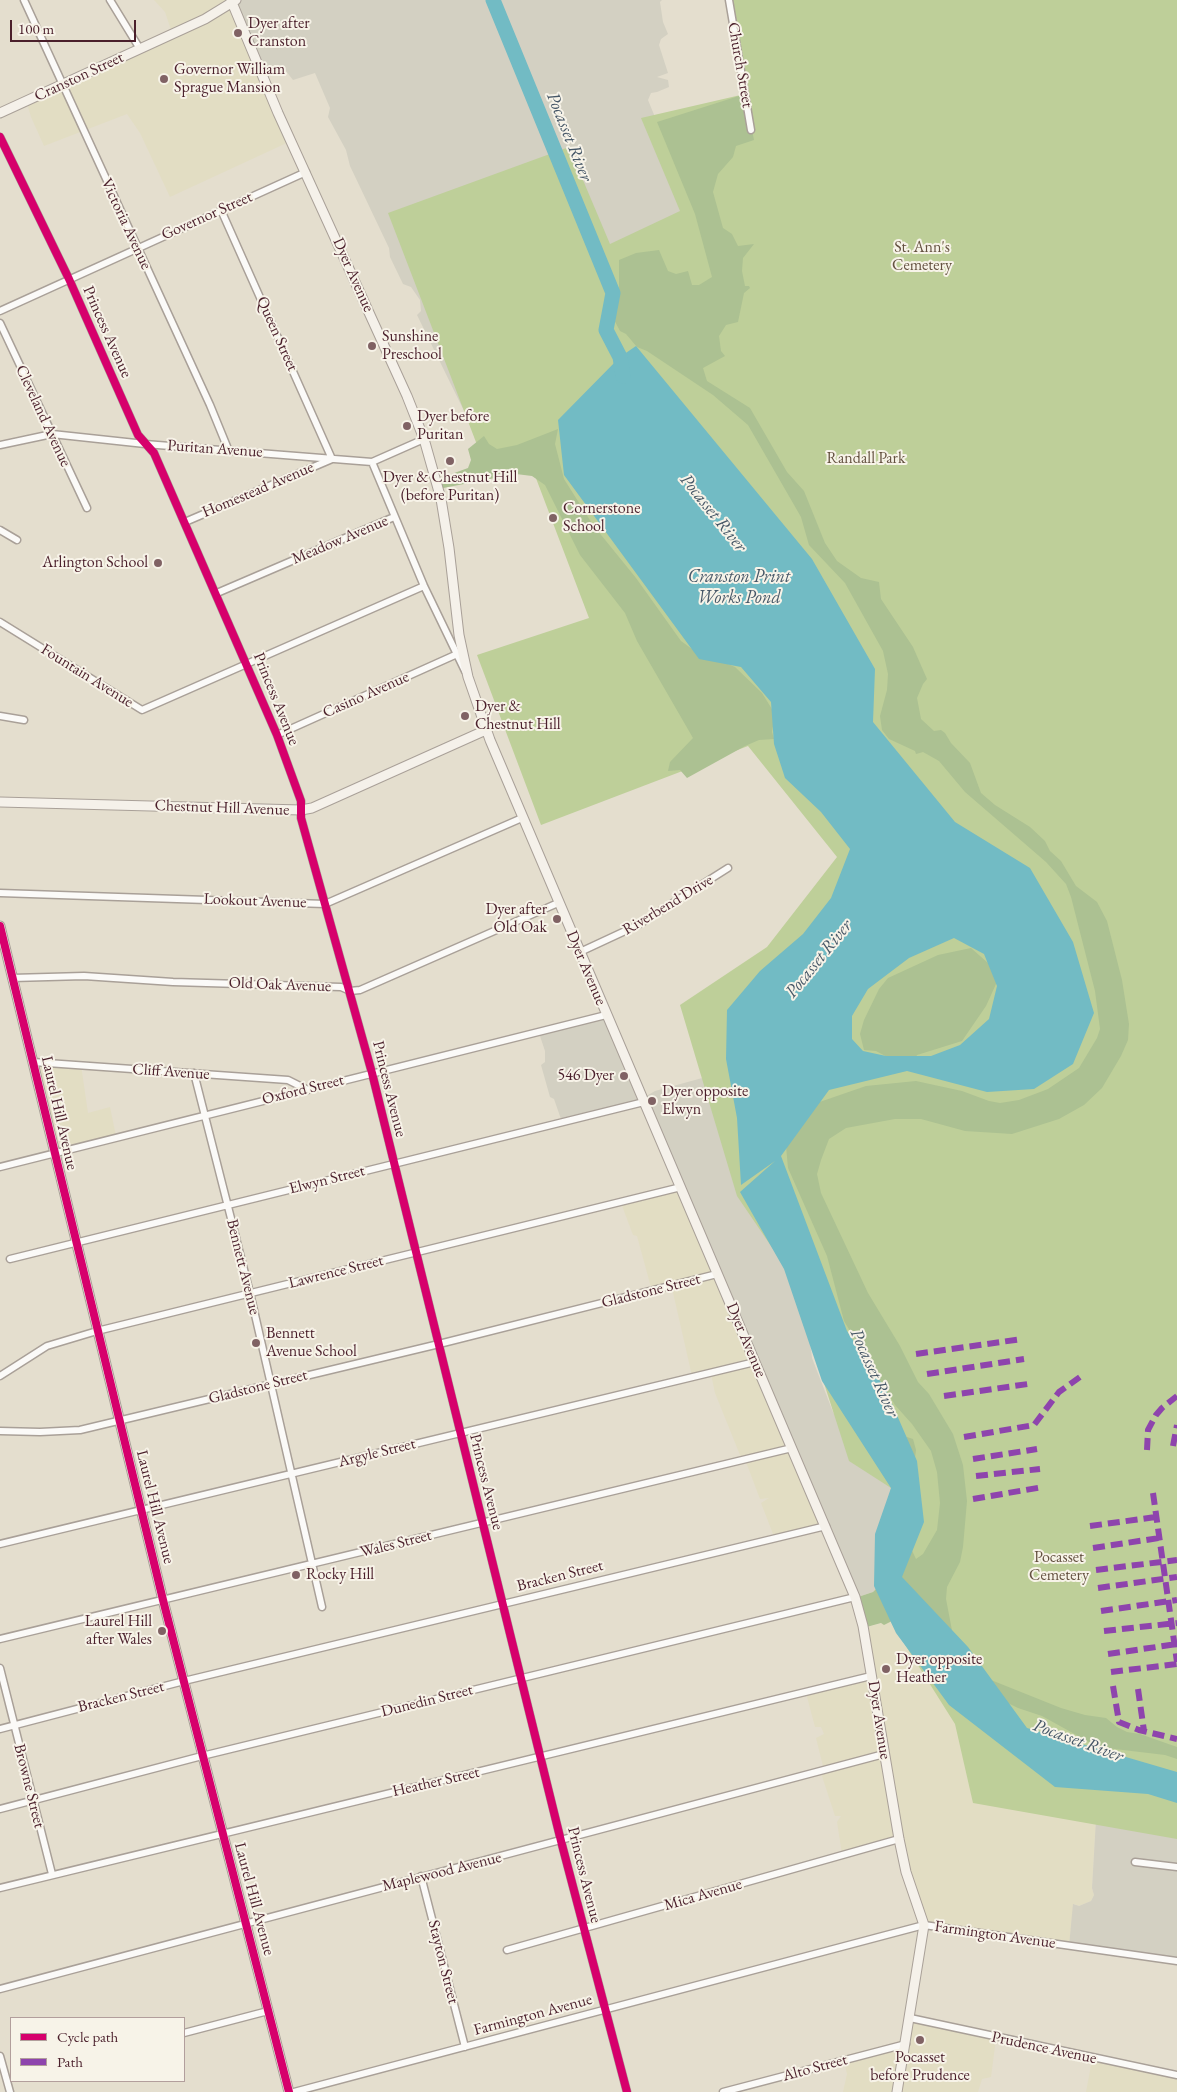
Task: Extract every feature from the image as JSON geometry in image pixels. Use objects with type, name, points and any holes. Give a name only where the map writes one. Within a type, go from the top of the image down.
[{"type":"main road","name":"Cranston Street","points":[[0,114],[205,19],[233,1]]},
{"type":"main road","name":"Dyer Avenue","points":[[233,1],[424,439],[441,499],[450,548],[459,635],[468,677],[486,730],[558,904],[681,1187],[855,1597],[863,1626],[898,1839],[906,1872],[924,1925],[909,2028],[897,2092]]},
{"type":"main road","name":"Chestnut Hill Avenue","points":[[0,802],[301,810],[312,808],[486,730]]},
{"type":"main road","name":"Laurel Hill Avenue","points":[[0,926],[163,1600],[289,2092]]},
{"type":"street","name":"Victoria Avenue","points":[[24,0],[210,405],[228,449]]},
{"type":"street","points":[[110,0],[140,49]]},
{"type":"street","name":"Church Street","points":[[729,0],[751,130]]},
{"type":"street","name":"Princess Avenue","points":[[0,137],[69,279],[138,436],[154,453],[217,593],[277,735],[301,801],[301,818],[372,1073],[561,1842],[627,2092]]},
{"type":"street","name":"Governor Street","points":[[0,311],[306,172]]},
{"type":"street","name":"Queen Street","points":[[221,210],[332,459]]},
{"type":"street","name":"Cleveland Avenue","points":[[0,323],[87,508]]},
{"type":"street","name":"Puritan Avenue","points":[[0,445],[52,434],[145,444],[228,449],[372,462]]},
{"type":"street","points":[[394,516],[372,462],[424,439]]},
{"type":"street","name":"Homestead Avenue","points":[[185,522],[332,459]]},
{"type":"street","name":"Meadow Avenue","points":[[217,593],[394,516],[424,586]]},
{"type":"street","points":[[0,530],[17,540]]},
{"type":"street","name":"Dyer Avenue","points":[[424,586],[455,655],[468,677]]},
{"type":"street","name":"Fountain Avenue","points":[[0,622],[142,710],[424,586]]},
{"type":"street","name":"Casino Avenue","points":[[277,735],[455,655]]},
{"type":"street","points":[[0,716],[24,720]]},
{"type":"street","name":"Lookout Avenue","points":[[0,893],[325,904],[522,818]]},
{"type":"street","name":"Riverbend Drive","points":[[580,952],[638,925],[728,868]]},
{"type":"street","name":"Old Oak Avenue","points":[[12,978],[84,976],[173,982],[341,987],[350,991],[360,990],[558,904]]},
{"type":"street","name":"Oxford Street","points":[[0,1167],[205,1114],[606,1015]]},
{"type":"street","name":"Cliff Avenue","points":[[33,1062],[288,1080],[308,1090]]},
{"type":"street","name":"Bennett Avenue","points":[[194,1073],[250,1293],[292,1473],[310,1564],[322,1607]]},
{"type":"street","name":"Elwyn Street","points":[[10,1259],[644,1102]]},
{"type":"street","name":"Lawrence Street","points":[[0,1376],[47,1346],[97,1331],[681,1187]]},
{"type":"street","name":"Gladstone Street","points":[[0,1431],[80,1430],[439,1344],[717,1274]]},
{"type":"street","name":"Argyle Street","points":[[0,1544],[755,1362]]},
{"type":"street","name":"Wales Street","points":[[0,1639],[792,1448]]},
{"type":"street","name":"Bracken Street","points":[[0,1729],[184,1681],[826,1526]]},
{"type":"street","name":"Dunedin Street","points":[[0,1808],[202,1756],[855,1597]]},
{"type":"street","name":"Browne Street","points":[[0,1668],[52,1874]]},
{"type":"street","name":"Heather Street","points":[[0,1888],[871,1676]]},
{"type":"street","name":"Maplewood Avenue","points":[[0,1988],[421,1876],[561,1842],[884,1754]]},
{"type":"street","name":"Mica Avenue","points":[[507,1950],[898,1839]]},
{"type":"street","points":[[1134,1862],[1177,1867]]},
{"type":"street","name":"Stayton Street","points":[[421,1876],[465,2047]]},
{"type":"street","name":"Farmington Avenue","points":[[294,2092],[924,1925],[1177,1961]]},
{"type":"street","points":[[185,2033],[268,2011]]},
{"type":"street","name":"Prudence Avenue","points":[[910,2018],[1177,2075]]},
{"type":"street","name":"Alto Street","points":[[723,2092],[906,2044]]},
{"type":"street","points":[[0,2056],[9,2079],[10,2092]]},
{"type":"shaded area","points":[[154,0],[230,0],[291,141],[170,197],[140,133],[127,114],[44,146],[27,103],[172,33],[165,12]]},
{"type":"shaded area","points":[[237,0],[662,0],[660,2],[663,22],[668,34],[661,39],[659,45],[668,73],[657,77],[668,80],[669,87],[651,93],[648,100],[695,214],[467,417],[417,315],[421,311],[420,300],[411,287],[403,284],[390,257],[389,248],[350,166],[346,150],[328,117],[330,108],[315,73],[293,80],[282,66],[262,73],[233,3]]},
{"type":"shaded area","points":[[605,1016],[643,1098],[655,1091],[724,1072],[780,1256],[809,1333],[812,1358],[833,1412],[849,1435],[874,1452],[894,1494],[877,1588],[873,1592],[855,1598],[644,1104],[562,1122],[554,1099],[550,1097],[541,1065],[545,1062],[545,1051],[539,1033]]},
{"type":"shaded area","points":[[38,1063],[81,1065],[88,1113],[110,1107],[116,1136],[55,1150],[34,1069]]},
{"type":"shaded area","points":[[680,1188],[825,1524],[775,1539],[761,1503],[769,1498],[760,1499],[746,1462],[742,1460],[715,1393],[711,1374],[692,1376],[672,1288],[652,1291],[637,1236],[633,1235],[621,1203]]},
{"type":"shaded area","points":[[894,1620],[900,1639],[926,1674],[1096,1819],[1092,1888],[1094,1895],[1091,1901],[1079,1906],[1074,1904],[1069,1946],[924,1926],[898,1840],[842,1854],[837,1822],[841,1816],[835,1816],[821,1773],[824,1770],[816,1738],[824,1734],[821,1727],[815,1727],[806,1693],[869,1677],[863,1628]]},
{"type":"shaded area","points":[[1177,1806],[1177,1962],[1069,1946],[1073,1904],[1079,1906],[1091,1901],[1094,1895],[1092,1888],[1096,1819]]},
{"type":"shaded area","points":[[910,2020],[996,2039],[991,2077],[982,2079],[978,2092],[843,2092],[847,2074],[843,2056],[905,2040]]},
{"type":"shaded area","points":[[1092,2060],[1177,2076],[1177,2092],[1086,2092]]},
{"type":"green space","name":"Randall Park","points":[[729,0],[1177,0],[1177,1839],[973,1803],[955,1724],[892,1624],[875,1569],[891,1488],[849,1461],[788,1271],[737,1196],[680,1005],[767,947],[837,857],[748,746],[541,825],[477,655],[589,618],[534,473],[484,463],[388,213],[569,147],[610,244],[680,211],[641,118],[745,94]]},
{"type":"green space","points":[[745,94],[754,140],[736,146],[733,157],[718,174],[713,192],[723,228],[732,234],[738,246],[754,244],[743,258],[742,271],[745,286],[750,288],[744,293],[738,322],[726,325],[719,336],[721,351],[725,356],[703,368],[707,381],[750,408],[787,472],[804,491],[825,543],[837,561],[861,578],[879,582],[881,599],[913,647],[927,679],[917,698],[921,719],[934,731],[941,730],[945,733],[951,743],[970,763],[981,793],[995,805],[1030,827],[1045,841],[1050,851],[1061,861],[1076,886],[1097,902],[1107,921],[1122,980],[1129,1024],[1128,1040],[1102,1088],[1084,1105],[1059,1119],[1012,1134],[965,1131],[921,1119],[895,1119],[846,1128],[829,1139],[817,1174],[821,1193],[868,1293],[900,1346],[918,1382],[929,1394],[953,1434],[963,1465],[967,1501],[963,1547],[960,1562],[947,1587],[946,1599],[954,1641],[991,1680],[1061,1708],[1085,1715],[1106,1718],[1127,1732],[1140,1734],[1177,1747],[1177,1759],[1165,1755],[1098,1747],[1042,1716],[1018,1708],[981,1690],[894,1620],[884,1625],[881,1623],[863,1628],[855,1598],[873,1592],[877,1588],[901,1441],[907,1437],[913,1439],[916,1450],[905,1536],[916,1559],[923,1554],[937,1530],[940,1503],[937,1472],[931,1451],[912,1424],[895,1405],[844,1321],[827,1256],[788,1168],[786,1146],[808,1106],[866,1086],[916,1081],[962,1091],[989,1101],[1000,1103],[1019,1100],[1048,1089],[1079,1068],[1097,1038],[1100,1029],[1095,991],[1066,884],[1046,862],[965,792],[939,761],[923,752],[916,754],[915,751],[889,739],[882,730],[880,716],[887,690],[888,674],[883,651],[845,583],[809,545],[801,517],[748,425],[713,395],[647,351],[637,347],[626,334],[620,331],[610,312],[619,295],[619,260],[636,253],[659,250],[668,271],[676,274],[688,271],[692,285],[699,285],[712,277],[695,214],[657,122]]},
{"type":"green space","points":[[558,429],[555,444],[564,479],[593,525],[636,578],[681,641],[692,649],[735,667],[762,693],[775,714],[772,732],[774,739],[759,740],[745,746],[687,778],[680,770],[668,771],[670,762],[693,738],[637,641],[625,613],[580,555],[545,485],[532,476],[516,474],[438,489],[435,480],[468,468],[471,460],[468,449],[484,436],[489,444],[497,449],[517,445]]},
{"type":"green space","points":[[971,948],[997,971],[996,984],[986,1006],[962,1041],[917,1055],[914,1062],[897,1062],[876,1051],[864,1050],[860,1034],[864,1020],[879,989],[888,978],[938,955]]},
{"type":"water","name":"Cranston Print Works Pond","points":[[636,346],[812,559],[875,669],[873,722],[955,822],[1030,868],[1073,942],[1094,1013],[1073,1064],[1034,1089],[987,1092],[907,1071],[829,1090],[781,1156],[847,1331],[886,1390],[917,1461],[924,1522],[902,1577],[968,1647],[1027,1728],[1177,1772],[1177,1803],[1148,1794],[1055,1787],[949,1705],[896,1633],[874,1586],[875,1534],[891,1488],[822,1381],[784,1269],[740,1192],[775,1161],[741,1185],[737,1118],[726,1059],[727,1010],[760,971],[803,934],[831,898],[850,849],[821,812],[785,778],[774,744],[771,702],[741,667],[699,659],[564,475],[558,420],[620,357]],"holes":[[[954,938],[984,954],[997,986],[989,1019],[960,1045],[931,1056],[886,1056],[863,1051],[852,1039],[852,1016],[868,989],[909,958]]]},
{"type":"waterway","name":"Pocasset River","points":[[493,0],[613,293],[606,330],[620,357],[623,376]]},
{"type":"marked path","points":[[916,1354],[1022,1339]]},
{"type":"marked path","points":[[927,1374],[1024,1359]]},
{"type":"marked path","points":[[964,1437],[1034,1425],[1059,1392],[1080,1377]]},
{"type":"marked path","points":[[944,1396],[1028,1384]]},
{"type":"marked path","points":[[1147,1450],[1148,1430],[1156,1415],[1177,1396]]},
{"type":"marked path","points":[[1173,1446],[1177,1425]]},
{"type":"marked path","points":[[973,1459],[1037,1449]]},
{"type":"marked path","points":[[976,1476],[1040,1469]]},
{"type":"marked path","points":[[973,1499],[1043,1487]]},
{"type":"marked path","points":[[1153,1493],[1177,1662]]},
{"type":"marked path","points":[[1090,1526],[1156,1517]]},
{"type":"marked path","points":[[1093,1548],[1159,1538]]},
{"type":"marked path","points":[[1096,1570],[1177,1560]]},
{"type":"marked path","points":[[1098,1588],[1177,1577]]},
{"type":"marked path","points":[[1101,1611],[1177,1600]]},
{"type":"marked path","points":[[1104,1631],[1177,1623]]},
{"type":"marked path","points":[[1108,1654],[1177,1644]]},
{"type":"marked path","points":[[1111,1672],[1177,1664]]},
{"type":"marked path","points":[[1113,1686],[1119,1722],[1139,1730],[1177,1739]]},
{"type":"marked path","points":[[1138,1689],[1144,1731]]},
{"type":"cycle path","points":[[0,137],[69,279],[138,435],[154,453],[277,735],[301,801],[301,818],[372,1073],[561,1841],[627,2092]]},
{"type":"cycle path","points":[[0,926],[163,1600],[289,2092]]},
{"type":"place","name":"Dyer after Cranston","points":[[238,33]]},
{"type":"place","name":"Governor William Sprague Mansion","points":[[164,79]]},
{"type":"place","name":"Sunshine Preschool","points":[[372,346]]},
{"type":"place","name":"Dyer before Puritan","points":[[407,426]]},
{"type":"place","name":"Dyer & Chestnut Hill (before Puritan)","points":[[450,461]]},
{"type":"place","name":"Cornerstone School","points":[[553,518]]},
{"type":"place","name":"Arlington School","points":[[158,563]]},
{"type":"place","name":"Dyer & Chestnut Hill","points":[[465,716]]},
{"type":"place","name":"Dyer after Old Oak","points":[[557,919]]},
{"type":"place","name":"546 Dyer","points":[[624,1076]]},
{"type":"place","name":"Dyer opposite Elwyn","points":[[652,1101]]},
{"type":"place","name":"Bennett Avenue School","points":[[256,1343]]},
{"type":"place","name":"Rocky Hill","points":[[296,1575]]},
{"type":"place","name":"Laurel Hill after Wales","points":[[162,1631]]},
{"type":"place","name":"Dyer opposite Heather","points":[[886,1669]]},
{"type":"place","name":"Pocasset before Prudence","points":[[920,2040]]},
{"type":"park label","name":"St. Ann's Cemetery","points":[[922,257]]},
{"type":"park label","name":"Pocasset Cemetery","points":[[1059,1567]]}]
